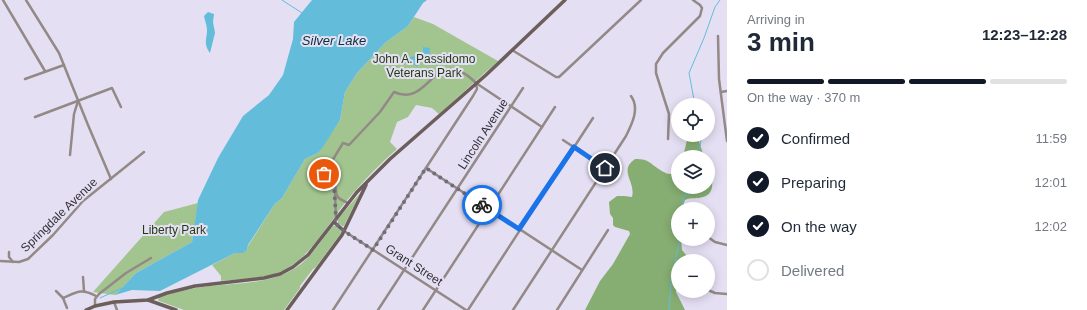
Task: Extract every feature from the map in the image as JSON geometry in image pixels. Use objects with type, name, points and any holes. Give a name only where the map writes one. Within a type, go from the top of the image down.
[{"type":"main road","points":[[86,310],[95,306],[114,302],[148,300],[167,293],[191,287],[254,280],[280,274],[293,267],[308,255],[348,203],[367,182],[476,84],[564,0]]},
{"type":"main road","points":[[287,310],[344,231],[367,182]]},
{"type":"main road","name":"Grant Street","points":[[335,221],[344,231]]},
{"type":"main road","points":[[148,300],[176,310]]},
{"type":"street","points":[[3,0],[45,71]]},
{"type":"street","points":[[26,0],[51,39],[64,65],[111,179]]},
{"type":"street","points":[[512,50],[556,77],[559,77],[641,0]]},
{"type":"street","points":[[668,139],[669,114],[656,73],[656,64],[663,53],[700,16],[702,8],[693,0]]},
{"type":"street","points":[[718,36],[721,92],[727,141]]},
{"type":"street","points":[[25,79],[64,65]]},
{"type":"street","points":[[335,221],[335,187],[333,181],[324,174],[343,143],[349,145],[380,112],[394,92],[406,95],[413,94],[439,72],[453,69],[460,70],[467,74],[476,84],[512,106],[542,127]]},
{"type":"street","points":[[333,310],[477,89],[476,84]]},
{"type":"street","points":[[35,117],[112,88],[121,107]]},
{"type":"street","name":"Lincoln Avenue","points":[[378,310],[523,88]]},
{"type":"street","points":[[721,92],[727,91]]},
{"type":"street","points":[[513,310],[626,136],[631,125],[635,106],[631,96]]},
{"type":"street","points":[[70,155],[74,114],[78,101]]},
{"type":"street","points":[[423,310],[555,107]]},
{"type":"street","points":[[467,310],[593,118]]},
{"type":"street","points":[[563,140],[616,175]]},
{"type":"street","name":"Springdale Avenue","points":[[0,261],[19,262],[28,259],[53,235],[83,201],[144,152]]},
{"type":"street","points":[[426,168],[582,270]]},
{"type":"street","points":[[335,192],[340,199],[348,203]]},
{"type":"street","points":[[557,310],[608,230]]},
{"type":"street","name":"Grant Street","points":[[344,231],[467,310]]},
{"type":"street","points":[[715,242],[727,245]]},
{"type":"street","points":[[9,252],[9,257],[14,262]]},
{"type":"street","points":[[95,306],[96,296],[126,273],[151,258]]},
{"type":"street","points":[[83,277],[84,291]]},
{"type":"street","points":[[56,291],[63,298],[67,308]]},
{"type":"street","points":[[63,298],[76,292],[84,291],[96,296]]},
{"type":"street","points":[[715,293],[727,294]]},
{"type":"street","points":[[114,302],[117,310]]},
{"type":"green space","name":"John A. Passidomo Veterans Park","points":[[414,17],[433,24],[498,61],[439,114],[432,108],[416,105],[408,117],[397,122],[390,142],[397,149],[359,186],[345,202],[313,246],[294,264],[282,271],[268,276],[221,281],[221,276],[212,265],[235,253],[242,253],[247,250],[248,246],[274,205],[282,198],[305,159],[318,153],[340,120],[345,92],[357,73],[385,43],[408,26]]},
{"type":"green space","points":[[687,142],[699,142],[702,150],[685,150]]},
{"type":"green space","points":[[635,159],[645,160],[662,171],[671,174],[671,194],[708,194],[703,197],[685,200],[684,202],[671,202],[671,246],[682,246],[682,250],[685,254],[671,254],[671,298],[679,298],[685,310],[585,310],[600,281],[613,264],[630,234],[629,231],[613,225],[609,202],[617,196],[632,197],[633,191],[628,172],[630,163]]},
{"type":"green space","points":[[360,193],[344,226],[342,226],[338,223],[338,219]]},
{"type":"green space","name":"Liberty Park","points":[[198,203],[192,242],[136,273],[115,295],[93,292],[164,212]]},
{"type":"green space","points":[[333,226],[340,229],[341,233],[300,286],[284,310],[184,310],[158,300],[159,297],[191,289],[269,279],[291,271],[306,260]]},
{"type":"water","name":"Silver Lake","points":[[312,0],[427,0],[423,3],[408,26],[385,43],[357,73],[345,92],[340,120],[318,153],[305,159],[282,198],[274,205],[248,245],[247,250],[243,253],[235,253],[160,291],[132,290],[115,295],[136,273],[192,242],[198,200],[218,158],[243,116],[269,95],[283,75],[293,39],[294,22]]},
{"type":"water","points":[[208,12],[214,14],[213,22],[215,33],[210,53],[206,44],[207,28],[204,16]]},
{"type":"water","points":[[423,47],[430,48],[429,60],[422,59],[417,67],[412,63],[410,57],[416,56],[423,52]]},
{"type":"waterway","points":[[282,0],[302,13]]},
{"type":"waterway","points":[[694,98],[689,73],[715,7],[720,0]]},
{"type":"waterway","points":[[699,150],[701,142]]},
{"type":"waterway","points":[[683,202],[683,198],[686,194]]},
{"type":"waterway","points":[[669,310],[671,282],[679,246]]},
{"type":"waterway","points":[[100,298],[122,288]]},
{"type":"way so far","points":[[324,174],[333,181],[335,187],[336,219],[334,222],[344,231],[373,250],[426,168],[482,205]]},
{"type":"route","points":[[482,205],[519,229],[574,147],[605,168]]}]
